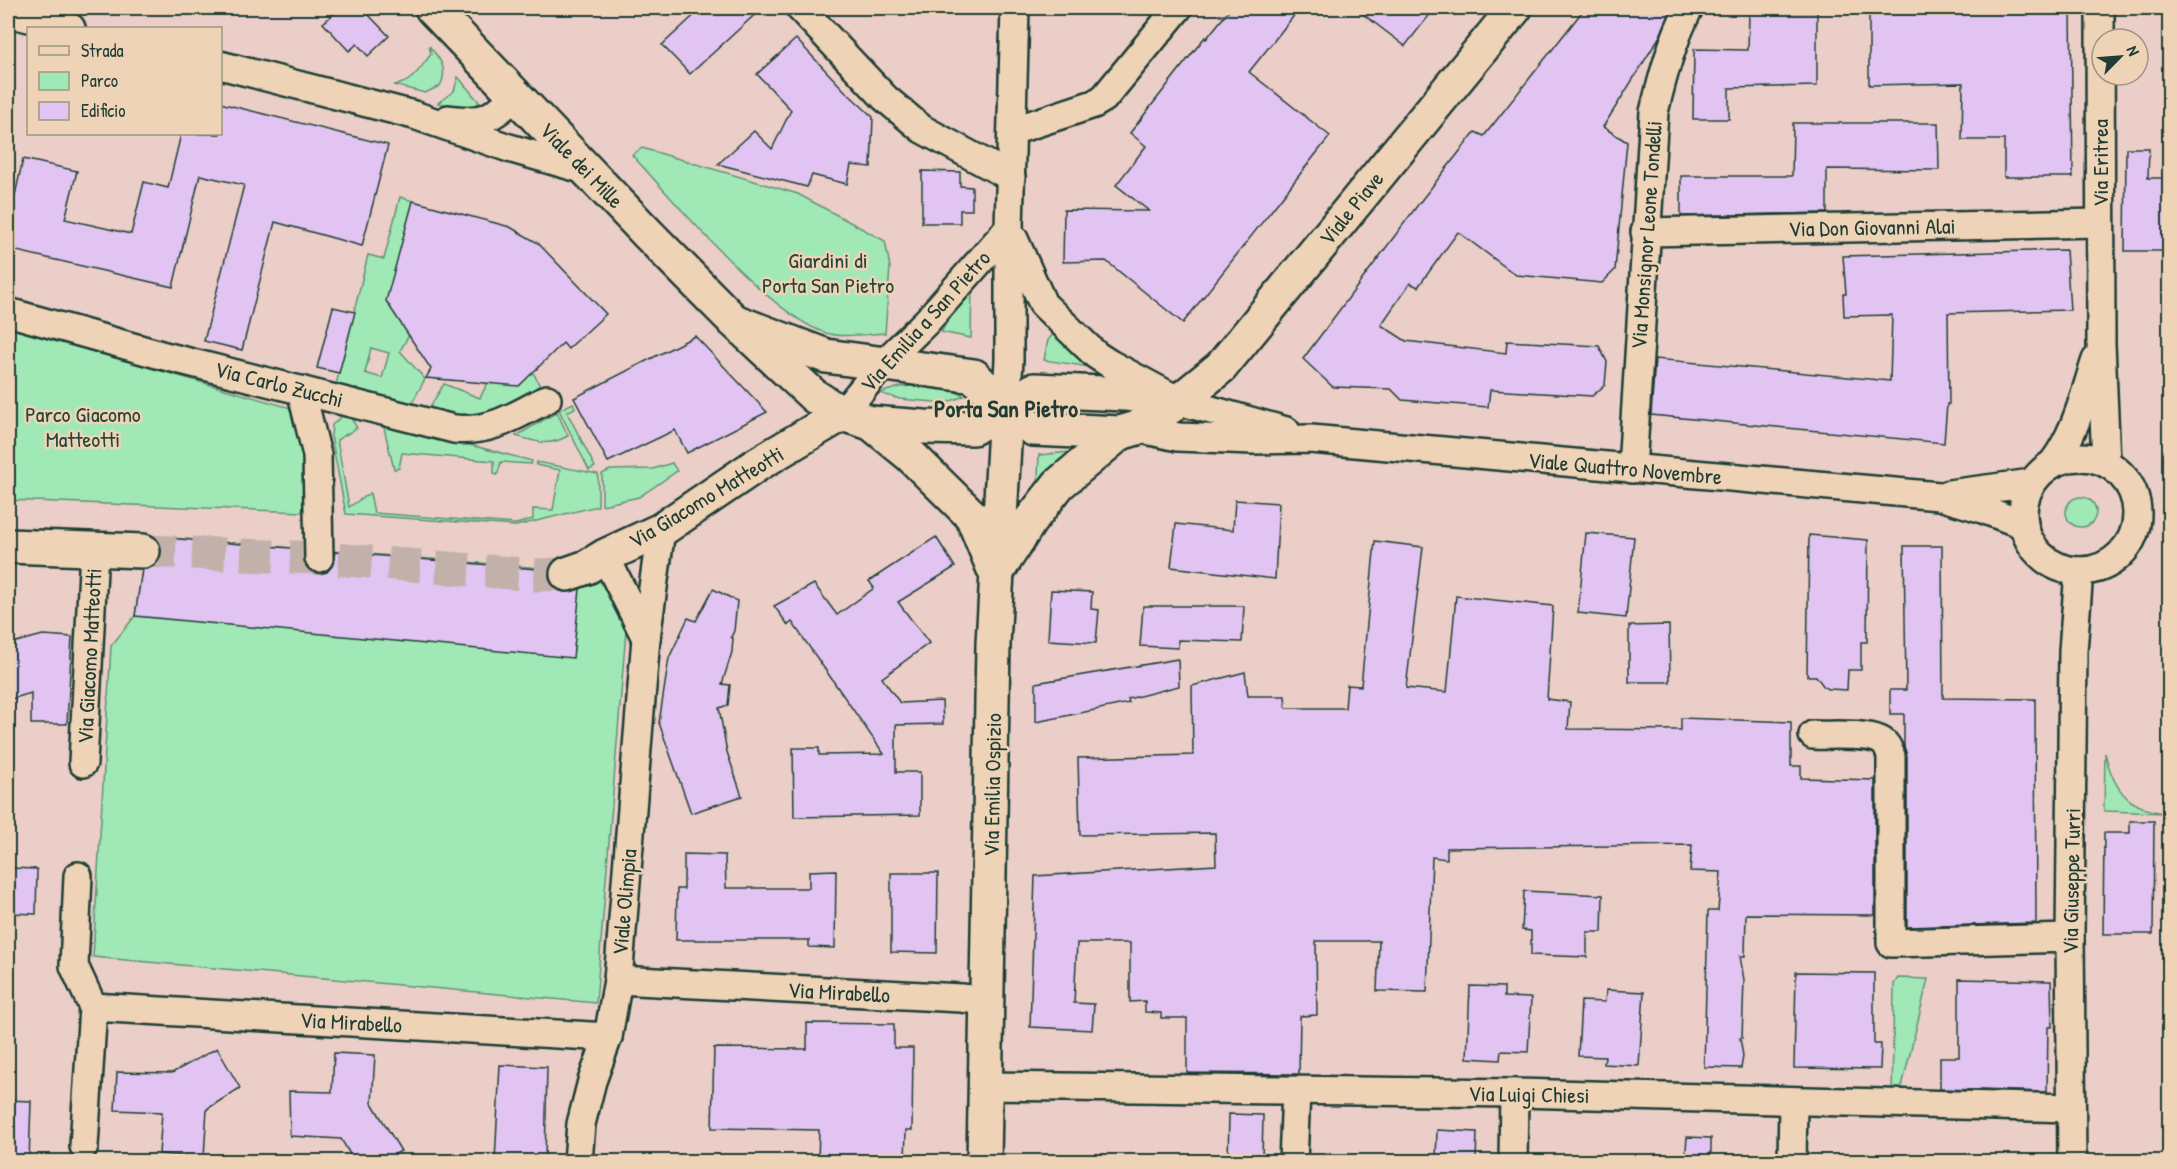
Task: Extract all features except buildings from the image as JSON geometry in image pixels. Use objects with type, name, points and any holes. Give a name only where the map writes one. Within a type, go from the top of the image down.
[{"type":"main road","name":"Viale dei Mille","points":[[432,8],[734,321],[814,396],[856,418],[910,455],[972,516],[996,574]]},
{"type":"main road","name":"Viale Piave","points":[[996,574],[1030,521],[1059,484],[1129,431],[1179,401],[1221,367],[1515,8]]},
{"type":"main road","name":"Viale dei Mille","points":[[734,321],[826,356],[974,376],[1006,409],[1033,429],[1129,431]]},
{"type":"main road","points":[[856,418],[924,427],[974,428],[1034,390],[1125,394],[1179,401]]},
{"type":"main road","name":"Via Emilia Ospizio","points":[[984,1161],[996,574],[1006,409]]},
{"type":"main road","name":"Via Giacomo Matteotti","points":[[567,574],[587,567],[661,530],[758,464],[856,418]]},
{"type":"main road","name":"Via Giacomo Matteotti","points":[[8,546],[143,551]]},
{"type":"street","points":[[800,8],[885,98],[922,129],[1011,177]]},
{"type":"street","name":"Via Emilia a San Pietro","points":[[1006,409],[1009,360],[1015,8]]},
{"type":"street","points":[[1012,131],[1094,104],[1104,98],[1178,8]]},
{"type":"street","name":"Via Monsignor Leone Tondelli","points":[[1632,469],[1654,112],[1665,66],[1676,34],[1689,8]]},
{"type":"street","name":"Via Eritrea","points":[[2100,8],[2101,331],[2106,463]]},
{"type":"street","points":[[8,13],[67,27]]},
{"type":"street","points":[[222,66],[414,115],[509,148],[586,170]]},
{"type":"street","points":[[414,115],[471,122],[492,116],[516,96]]},
{"type":"street","name":"Via Don Giovanni Alai","points":[[1645,232],[2100,223]]},
{"type":"street","name":"Via Emilia a San Pietro","points":[[1010,228],[1043,304],[1096,355],[1179,401]]},
{"type":"street","name":"Via Emilia a San Pietro","points":[[856,418],[884,364],[927,321],[1010,228]]},
{"type":"street","name":"Via Carlo Zucchi","points":[[8,312],[161,355],[454,429],[483,428],[506,421],[547,399]]},
{"type":"street","points":[[2053,463],[2074,428],[2101,331]]},
{"type":"street","points":[[301,390],[317,455],[319,558]]},
{"type":"street","name":"Viale Quattro Novembre","points":[[1179,401],[1311,439]]},
{"type":"street","name":"Viale Quattro Novembre","points":[[1129,431],[1178,437],[1252,440],[1311,439],[1939,496]]},
{"type":"street","points":[[2071,457],[2089,457],[2106,463],[2124,476],[2133,492],[2138,509],[2135,531],[2127,547],[2116,559],[2096,569],[2079,571],[2058,567],[2046,560],[2033,546],[2024,525],[2024,503],[2032,483],[2053,463],[2071,457]]},
{"type":"street","points":[[1939,496],[2032,483]]},
{"type":"street","points":[[1939,496],[1980,508],[2024,525]]},
{"type":"street","name":"Viale Olimpia","points":[[578,1161],[581,1124],[592,1081],[608,1036],[618,980],[645,638],[661,530]]},
{"type":"street","name":"Via Giacomo Matteotti","points":[[83,763],[94,550]]},
{"type":"street","points":[[605,556],[645,638]]},
{"type":"street","name":"Via Giuseppe Turri","points":[[2072,1161],[2070,938],[2073,651],[2079,571]]},
{"type":"street","points":[[1813,735],[1873,737],[1885,743],[1891,756],[1891,943],[2070,938]]},
{"type":"street","points":[[78,876],[74,966],[93,1007],[84,1146]]},
{"type":"street","name":"Via Mirabello","points":[[618,980],[961,998],[988,1002]]},
{"type":"street","name":"Via Mirabello","points":[[93,1007],[608,1036]]},
{"type":"street","name":"Via Luigi Chiesi","points":[[986,1086],[1514,1093],[2071,1108]]},
{"type":"street","points":[[1293,1161],[1296,1090]]},
{"type":"street","points":[[1513,1161],[1514,1093]]},
{"type":"street","points":[[1792,1161],[1793,1101]]},
{"type":"green space","points":[[429,46],[442,64],[444,74],[440,86],[425,93],[394,85],[406,82],[416,74],[431,54]]},
{"type":"green space","points":[[458,77],[479,102],[474,108],[461,109],[438,103],[454,91]]},
{"type":"green space","name":"Giardini di Porta San Pietro","points":[[642,148],[798,194],[885,241],[890,267],[885,333],[835,335],[812,327],[786,310],[757,287],[728,259],[632,155]]},
{"type":"green space","points":[[400,197],[413,201],[409,335],[400,351],[425,379],[409,404],[336,385],[368,255],[384,259]],"holes":[[[371,348],[389,353],[382,378],[365,373]]]},
{"type":"green space","points":[[972,281],[971,338],[941,332]]},
{"type":"green space","name":"Parco Giacomo Matteotti","points":[[8,327],[291,408],[304,460],[303,512],[8,500]]},
{"type":"green space","points":[[1056,331],[1096,368],[1044,360],[1048,340]]},
{"type":"green space","points":[[533,372],[542,390],[506,407],[461,419],[428,410],[444,384],[480,398],[488,382]]},
{"type":"green space","points":[[925,385],[948,388],[964,396],[946,403],[900,399],[879,393],[900,387]]},
{"type":"green space","points":[[573,403],[575,408],[567,412],[595,467],[589,470],[559,410]]},
{"type":"green space","points":[[557,412],[568,436],[554,441],[537,442],[516,436]]},
{"type":"green space","points":[[342,416],[351,418],[357,428],[337,440],[349,507],[370,493],[374,513],[516,524],[533,519],[533,509],[553,510],[560,470],[536,465],[537,462],[598,474],[598,506],[516,526],[346,514],[331,436],[332,425]]},
{"type":"green space","points":[[389,424],[532,461],[531,464],[501,462],[496,475],[494,461],[402,453],[399,468],[394,469],[384,428]]},
{"type":"green space","points":[[1082,451],[1037,496],[1039,455]]},
{"type":"green space","points":[[672,463],[677,471],[639,497],[602,505],[602,474],[610,470],[653,469]]},
{"type":"green space","points":[[2081,497],[2092,501],[2096,512],[2092,523],[2081,527],[2070,523],[2066,512],[2070,501]]},
{"type":"green space","points":[[147,536],[602,573],[626,631],[596,1003],[93,957],[111,646],[135,616]]},
{"type":"green space","points":[[2105,753],[2108,766],[2124,795],[2142,807],[2166,813],[2104,811]]},
{"type":"green space","points":[[1898,978],[1928,979],[1900,1095],[1892,1095],[1894,984]]},
{"type":"tunnel","points":[[143,551],[319,558],[538,575],[567,574]]},
{"type":"district","name":"Porta San Pietro","points":[[1006,409]]}]
